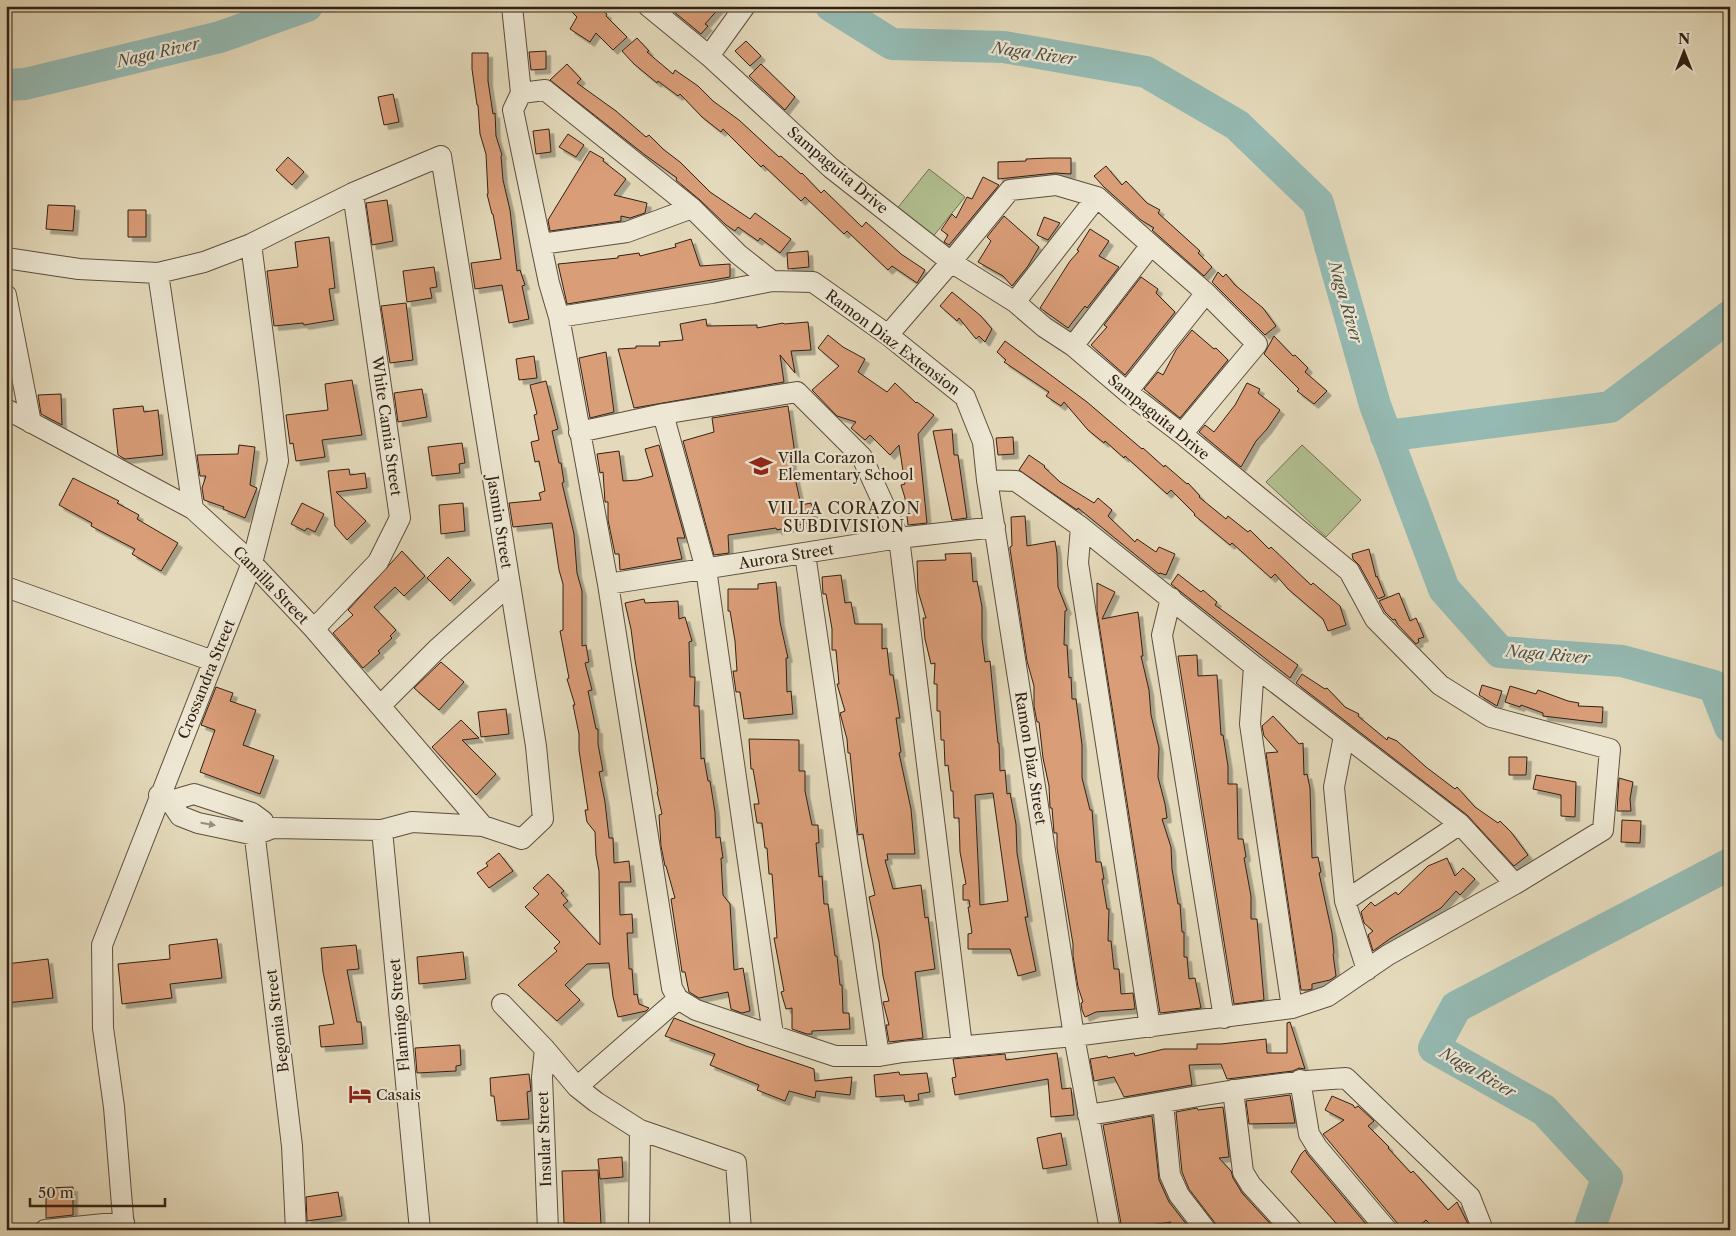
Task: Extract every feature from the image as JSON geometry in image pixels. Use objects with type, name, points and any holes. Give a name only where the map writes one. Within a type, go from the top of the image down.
[{"type":"street","points":[[512,6],[521,93],[512,110],[549,283],[559,317],[608,584],[672,988],[678,999],[696,1010],[834,1056],[879,1056],[1224,1018],[1292,1008],[1328,996],[1388,955],[1515,884],[1460,824],[1344,736],[1280,684],[1254,666],[1081,527],[1016,482],[987,480]]},
{"type":"street","name":"Sampaguita Drive","points":[[648,6],[709,56],[831,168],[952,262],[1015,302],[1044,327],[1073,346],[1349,572],[1375,619],[1440,684],[1491,717],[1610,749],[1603,830],[1515,884]]},
{"type":"street","points":[[709,56],[745,6]]},
{"type":"street","points":[[521,93],[545,90],[692,208],[738,254],[772,281]]},
{"type":"street","name":"Jasmin Street","points":[[353,193],[441,156],[536,746],[543,819],[522,838],[483,826]]},
{"type":"street","points":[[888,335],[952,262],[1010,190],[1056,185],[1097,196],[1206,293],[1257,344],[1182,434]]},
{"type":"street","points":[[6,258],[79,269],[158,273],[204,262],[251,244],[353,193]]},
{"type":"street","name":"White Camia Street","points":[[314,629],[378,562],[400,518],[353,193]]},
{"type":"street","points":[[1015,302],[1097,196]]},
{"type":"street","points":[[541,244],[627,232],[692,208]]},
{"type":"street","name":"Crossandra Street","points":[[124,1226],[114,1107],[103,1028],[102,945],[165,798],[213,661],[252,562],[278,461],[251,244]]},
{"type":"street","points":[[1073,346],[1151,245]]},
{"type":"street","points":[[158,273],[193,509]]},
{"type":"street","name":"Ramon Diaz Extension","points":[[559,317],[712,293],[772,281],[814,282],[888,335],[965,397],[983,442],[987,480]]},
{"type":"street","points":[[1127,392],[1206,293]]},
{"type":"street","points":[[6,295],[31,423]]},
{"type":"street","points":[[579,432],[663,414],[796,392],[862,457],[899,538],[962,1046]]},
{"type":"street","name":"Camilla Street","points":[[6,409],[193,509],[252,562],[314,629],[483,826]]},
{"type":"street","points":[[663,414],[706,568],[772,1035]]},
{"type":"street","name":"Ramon Diaz Street","points":[[987,480],[1074,1036],[1110,1230]]},
{"type":"street","name":"Aurora Street","points":[[608,584],[899,538],[995,527]]},
{"type":"street","points":[[1081,527],[1078,562],[1150,1027]]},
{"type":"street","points":[[805,554],[879,1056]]},
{"type":"street","points":[[381,705],[437,649],[510,584]]},
{"type":"street","points":[[6,587],[213,661]]},
{"type":"street","points":[[1170,598],[1162,635],[1224,1018]]},
{"type":"street","points":[[1254,666],[1250,724],[1292,1008]]},
{"type":"street","points":[[1344,736],[1334,787],[1345,901],[1367,970]]},
{"type":"street","points":[[165,798],[194,794],[252,813],[264,831]]},
{"type":"street","points":[[165,798],[180,816],[198,823],[264,831],[382,830],[412,822],[483,826]]},
{"type":"street","points":[[1345,901],[1460,824]]},
{"type":"street","name":"Flamingo Street","points":[[382,830],[420,1230]]},
{"type":"street","name":"Begonia Street","points":[[264,831],[292,1146],[296,1230]]},
{"type":"street","points":[[577,1087],[678,999]]},
{"type":"street","points":[[502,1004],[545,1049],[577,1087],[596,1102],[640,1130],[736,1163],[741,1230]]},
{"type":"street","name":"Insular Street","points":[[545,1049],[542,1076],[548,1230]]},
{"type":"street","points":[[1088,1115],[1300,1080],[1346,1078],[1470,1197],[1481,1225],[1481,1230]]},
{"type":"street","points":[[1300,1080],[1310,1134],[1317,1147],[1387,1230]]},
{"type":"street","points":[[1232,1090],[1243,1172],[1251,1185],[1292,1230]]},
{"type":"street","points":[[1163,1102],[1170,1175],[1179,1195],[1206,1230]]},
{"type":"street","points":[[640,1130],[640,1230]]},
{"type":"street","points":[[45,1230],[124,1226]]},
{"type":"green space","points":[[929,169],[965,197],[931,239],[895,211]]},
{"type":"green space","points":[[1302,445],[1361,500],[1326,537],[1266,482]]},
{"type":"building","points":[[566,6],[594,6],[607,14],[606,16],[627,37],[613,50],[596,33],[590,42],[570,29],[577,17]]},
{"type":"building","points":[[667,6],[721,6],[705,24],[708,26],[701,34]]},
{"type":"building","points":[[637,38],[649,51],[647,52],[673,74],[675,70],[698,86],[779,157],[781,156],[802,173],[821,193],[824,190],[862,227],[866,222],[901,254],[925,270],[917,283],[892,266],[888,270],[847,231],[844,234],[805,197],[801,201],[763,165],[761,167],[723,129],[721,132],[702,117],[680,94],[678,96],[658,81],[657,83],[634,64],[622,51]]},
{"type":"building","points":[[746,41],[761,56],[750,66],[735,51]]},
{"type":"building","points":[[546,51],[546,69],[531,70],[529,52]]},
{"type":"building","points":[[472,53],[488,53],[488,81],[493,114],[495,113],[496,136],[502,155],[503,180],[510,210],[517,271],[520,270],[525,285],[522,286],[529,319],[509,323],[502,285],[475,289],[471,263],[501,259],[493,214],[487,194],[486,154],[480,134],[478,105],[472,69]]},
{"type":"building","points":[[567,64],[581,79],[577,83],[616,111],[646,137],[649,135],[710,192],[750,219],[755,213],[791,239],[780,253],[760,238],[758,241],[738,227],[735,231],[726,225],[676,180],[677,178],[550,80]]},
{"type":"building","points":[[761,64],[795,97],[785,110],[749,76]]},
{"type":"building","points":[[393,94],[399,122],[384,125],[378,97]]},
{"type":"building","points":[[549,129],[551,152],[536,154],[533,131]]},
{"type":"building","points":[[568,134],[584,145],[576,157],[559,147]]},
{"type":"building","points":[[590,151],[604,159],[603,161],[626,179],[614,195],[647,203],[645,213],[630,218],[621,216],[621,221],[550,231],[548,220]]},
{"type":"building","points":[[288,157],[304,172],[292,185],[276,170]]},
{"type":"building","points":[[1071,158],[1071,174],[1055,173],[998,179],[998,162]]},
{"type":"building","points":[[1106,166],[1122,185],[1126,181],[1147,203],[1160,210],[1158,213],[1200,251],[1198,253],[1212,267],[1204,276],[1152,230],[1154,228],[1141,220],[1094,176]]},
{"type":"building","points":[[983,177],[999,185],[949,245],[944,242],[948,235],[941,230],[952,214],[956,218],[967,197],[972,199]]},
{"type":"building","points":[[387,200],[393,241],[372,245],[366,203]]},
{"type":"building","points":[[48,205],[75,206],[73,231],[46,229]]},
{"type":"building","points":[[128,210],[146,210],[146,237],[128,237]]},
{"type":"building","points":[[1004,216],[1039,247],[1028,266],[1012,286],[1003,276],[978,262],[991,241],[987,237]]},
{"type":"building","points":[[1044,217],[1060,223],[1048,240],[1037,235]]},
{"type":"building","points":[[1090,229],[1109,241],[1099,256],[1119,267],[1087,308],[1085,306],[1068,328],[1040,308],[1070,261],[1079,251],[1077,250]]},
{"type":"building","points":[[329,237],[335,288],[329,289],[334,320],[304,325],[303,323],[274,326],[267,271],[298,267],[295,242]]},
{"type":"building","points":[[691,239],[700,266],[730,264],[730,277],[567,304],[558,264],[618,258],[618,256],[639,253],[640,256],[676,247],[675,244]]},
{"type":"building","points":[[808,251],[809,267],[788,269],[787,253]]},
{"type":"building","points":[[434,267],[437,287],[430,288],[432,298],[407,302],[403,271]]},
{"type":"building","points":[[1218,272],[1223,277],[1226,274],[1235,285],[1263,308],[1276,326],[1265,335],[1212,282]]},
{"type":"building","points":[[1141,277],[1158,289],[1156,293],[1175,312],[1125,375],[1091,345],[1107,327],[1104,325]]},
{"type":"building","points":[[952,292],[981,316],[992,329],[985,342],[979,336],[976,339],[959,318],[957,321],[940,306]]},
{"type":"building","points":[[406,303],[413,360],[390,363],[381,306]]},
{"type":"building","points":[[706,319],[707,326],[757,325],[757,328],[783,323],[808,322],[811,350],[791,351],[795,373],[780,355],[784,382],[634,408],[618,349],[636,348],[636,346],[660,346],[659,342],[683,340],[680,324]]},
{"type":"building","points":[[1192,330],[1214,349],[1216,348],[1228,360],[1180,418],[1144,389],[1158,372],[1163,375],[1176,350]]},
{"type":"building","points":[[828,335],[843,347],[865,359],[858,372],[887,392],[895,383],[916,403],[934,415],[918,434],[927,523],[908,525],[905,498],[901,485],[905,484],[899,445],[890,455],[870,435],[865,440],[851,428],[856,422],[837,416],[812,390],[839,366],[818,348]]},
{"type":"building","points":[[1274,336],[1293,356],[1295,355],[1308,368],[1305,372],[1327,391],[1314,404],[1297,391],[1299,389],[1264,354]]},
{"type":"building","points":[[1005,341],[1087,402],[1164,467],[1165,465],[1188,483],[1199,497],[1226,519],[1228,516],[1248,532],[1250,530],[1269,549],[1271,547],[1311,585],[1313,583],[1340,606],[1346,625],[1328,631],[1323,619],[1288,589],[1275,574],[1271,578],[1232,543],[1230,545],[1194,515],[1171,490],[1167,494],[1125,456],[1124,458],[1105,441],[1104,443],[1088,430],[1064,402],[1061,406],[1046,396],[1049,392],[1004,362],[1006,360],[997,352]]},
{"type":"building","points":[[606,352],[614,412],[590,418],[579,358]]},
{"type":"building","points":[[534,356],[537,378],[519,380],[516,359]]},
{"type":"building","points":[[352,380],[362,435],[322,440],[325,457],[296,461],[293,443],[290,444],[286,415],[328,410],[325,384]]},
{"type":"building","points":[[546,381],[558,429],[552,431],[559,463],[561,463],[564,482],[562,483],[574,534],[577,573],[582,591],[582,646],[586,645],[589,662],[585,663],[592,690],[588,691],[596,729],[598,729],[598,744],[603,771],[599,772],[609,838],[613,838],[614,863],[629,861],[631,882],[619,882],[620,915],[632,914],[633,933],[627,933],[629,969],[632,969],[634,995],[637,994],[639,1004],[649,1008],[646,1011],[618,1017],[613,997],[609,963],[587,964],[565,985],[580,1000],[557,1021],[518,985],[557,951],[554,948],[560,942],[525,907],[539,894],[533,888],[548,874],[564,891],[561,893],[568,901],[563,905],[600,945],[599,871],[595,832],[587,822],[585,810],[588,810],[579,750],[579,734],[573,705],[575,705],[567,679],[569,678],[560,631],[563,630],[563,584],[552,523],[513,527],[509,503],[541,500],[539,493],[545,491],[539,461],[535,462],[531,442],[539,440],[534,415],[537,414],[530,385]]},
{"type":"building","points":[[1247,383],[1260,389],[1258,393],[1280,410],[1256,441],[1241,467],[1199,432],[1205,425],[1214,432],[1235,405]]},
{"type":"building","points":[[422,389],[427,417],[398,422],[394,393]]},
{"type":"building","points":[[61,394],[62,425],[41,414],[38,395]]},
{"type":"building","points":[[143,406],[144,412],[158,410],[163,455],[125,459],[118,455],[113,409]]},
{"type":"building","name":"Villa Corazon Elementary School","points":[[788,406],[795,454],[790,455],[801,505],[811,503],[815,521],[777,530],[776,528],[728,535],[729,553],[714,555],[683,441],[714,432],[712,418]]},
{"type":"building","points":[[952,429],[954,455],[958,455],[967,518],[952,520],[933,431]]},
{"type":"building","points":[[1013,437],[1014,454],[998,455],[996,438]]},
{"type":"building","points":[[462,443],[465,463],[459,464],[460,473],[432,476],[428,447]]},
{"type":"building","points":[[239,445],[255,447],[250,485],[257,488],[245,518],[223,509],[224,507],[204,500],[202,488],[206,476],[200,476],[197,455],[238,454]]},
{"type":"building","points":[[659,445],[685,538],[677,538],[682,559],[620,570],[619,554],[615,554],[608,520],[608,502],[605,502],[603,472],[600,473],[597,454],[619,451],[623,481],[638,480],[653,476],[645,449]]},
{"type":"building","points":[[1029,455],[1045,466],[1060,482],[1094,503],[1098,498],[1112,510],[1108,516],[1135,542],[1137,539],[1156,552],[1159,547],[1175,554],[1166,575],[1159,574],[1078,508],[1077,510],[1019,470]]},
{"type":"building","points":[[349,469],[350,475],[365,473],[367,488],[336,492],[366,521],[347,540],[335,526],[328,471]]},
{"type":"building","points":[[73,478],[119,501],[117,503],[139,515],[137,519],[178,543],[161,571],[132,554],[135,549],[91,526],[92,523],[59,505]]},
{"type":"building","points":[[302,503],[324,514],[315,532],[307,528],[305,531],[291,524]]},
{"type":"building","points":[[463,503],[465,531],[441,534],[439,505]]},
{"type":"building","points":[[1025,516],[1027,546],[1055,541],[1058,587],[1067,610],[1065,611],[1064,645],[1067,645],[1072,699],[1076,699],[1082,745],[1082,778],[1090,810],[1092,810],[1096,862],[1101,862],[1107,909],[1109,909],[1108,941],[1111,941],[1114,969],[1119,969],[1121,994],[1133,993],[1135,1009],[1096,1012],[1085,1017],[1082,1010],[1081,1003],[1083,1002],[1078,987],[1073,956],[1073,944],[1057,848],[1057,833],[1054,833],[1039,722],[1037,722],[1034,706],[1034,686],[1027,661],[1010,549],[1012,546],[1011,517]]},
{"type":"building","points":[[1369,549],[1376,577],[1385,596],[1378,599],[1359,565],[1353,559],[1352,554]]},
{"type":"building","points":[[402,551],[425,576],[404,596],[395,587],[374,607],[396,630],[390,636],[392,638],[378,651],[380,653],[363,668],[333,633],[353,615],[348,610]]},
{"type":"building","points":[[971,553],[973,582],[977,581],[982,607],[982,638],[985,662],[990,661],[999,743],[1000,771],[1005,770],[1007,794],[1010,793],[1016,824],[1017,853],[1028,917],[1025,917],[1036,971],[1018,976],[1010,949],[968,949],[968,934],[972,933],[968,907],[970,907],[969,900],[963,900],[963,885],[966,884],[960,852],[959,818],[954,818],[953,791],[951,791],[948,765],[945,766],[944,740],[941,740],[940,711],[937,711],[937,684],[934,684],[935,663],[931,664],[925,639],[923,618],[926,618],[918,591],[917,561],[946,560],[945,554]],"holes":[[[993,793],[1008,901],[980,905],[975,795]]]},
{"type":"building","points":[[448,557],[471,580],[450,601],[427,578]]},
{"type":"building","points":[[1178,574],[1201,592],[1203,590],[1217,602],[1215,605],[1298,665],[1290,678],[1171,584]]},
{"type":"building","points":[[841,575],[845,603],[851,602],[855,624],[882,624],[882,649],[887,648],[890,675],[893,675],[900,718],[896,718],[901,752],[899,753],[911,809],[915,854],[887,854],[888,860],[885,860],[893,889],[921,885],[925,918],[928,917],[935,969],[915,972],[923,1038],[889,1042],[886,1025],[889,1025],[883,1002],[889,1001],[869,897],[875,895],[863,834],[858,835],[850,753],[848,753],[847,739],[840,713],[845,711],[837,684],[839,684],[836,650],[832,650],[832,629],[826,594],[823,594],[822,577]]},
{"type":"building","points":[[776,582],[780,622],[788,658],[786,658],[787,692],[791,691],[793,714],[744,719],[740,692],[736,692],[733,671],[737,671],[735,641],[730,611],[728,611],[728,589],[758,589],[758,584]]},
{"type":"building","points":[[1097,583],[1115,592],[1102,619],[1138,612],[1143,656],[1141,656],[1149,690],[1151,715],[1159,748],[1158,777],[1167,818],[1162,819],[1171,847],[1172,869],[1178,904],[1180,904],[1182,932],[1184,932],[1184,957],[1187,957],[1189,979],[1195,978],[1201,1008],[1160,1013],[1097,611]]},
{"type":"building","points":[[1399,593],[1410,621],[1416,618],[1424,637],[1418,639],[1419,642],[1416,644],[1398,625],[1395,619],[1393,620],[1385,612],[1379,601]]},
{"type":"building","points":[[644,599],[645,603],[678,601],[679,619],[685,617],[692,641],[689,642],[690,677],[695,677],[694,706],[699,706],[701,759],[704,758],[708,781],[710,781],[715,812],[716,838],[720,837],[723,858],[721,858],[723,895],[730,904],[734,970],[743,968],[750,1011],[742,1013],[731,1009],[728,992],[699,998],[689,992],[685,972],[682,972],[671,899],[675,898],[661,846],[659,815],[662,814],[625,603]]},
{"type":"building","points":[[1197,655],[1198,676],[1217,675],[1221,735],[1223,735],[1228,766],[1228,784],[1237,784],[1238,839],[1243,839],[1246,857],[1244,858],[1251,896],[1251,919],[1257,919],[1264,1000],[1234,1004],[1178,656]]},
{"type":"building","points":[[441,662],[464,682],[439,710],[414,688]]},
{"type":"building","points":[[1302,674],[1325,689],[1327,688],[1345,707],[1359,714],[1358,716],[1387,740],[1388,737],[1397,741],[1426,767],[1455,789],[1457,787],[1475,807],[1498,823],[1500,821],[1528,855],[1514,866],[1467,815],[1296,683]]},
{"type":"building","points":[[1482,685],[1502,691],[1497,706],[1479,695]]},
{"type":"building","points":[[1510,686],[1536,694],[1538,690],[1579,703],[1578,706],[1603,707],[1602,723],[1543,716],[1543,713],[1521,705],[1520,707],[1505,702]]},
{"type":"building","points":[[216,687],[233,693],[230,701],[256,710],[243,745],[274,756],[260,794],[200,772],[215,730],[201,725]]},
{"type":"building","points":[[506,709],[509,734],[481,737],[478,712]]},
{"type":"building","points":[[1273,716],[1299,744],[1303,743],[1304,775],[1307,774],[1310,788],[1312,858],[1318,857],[1321,872],[1319,873],[1332,933],[1336,976],[1330,980],[1312,984],[1312,989],[1307,990],[1301,990],[1266,753],[1278,752],[1264,736],[1262,726]]},
{"type":"building","points":[[461,720],[479,738],[462,740],[496,774],[476,795],[432,747]]},
{"type":"building","points":[[749,739],[799,740],[799,771],[805,771],[805,791],[812,825],[818,825],[819,843],[816,843],[819,877],[822,876],[824,904],[828,904],[840,985],[842,985],[843,1013],[849,1013],[850,1029],[812,1031],[812,1034],[807,1034],[792,1029],[792,1008],[786,1009],[781,992],[784,991],[774,938],[777,938],[772,874],[769,874],[767,848],[765,848],[762,823],[757,823],[754,804],[759,804],[753,769],[751,769]]},
{"type":"building","points":[[1509,757],[1527,757],[1526,775],[1509,775]]},
{"type":"building","points":[[1536,775],[1576,782],[1575,817],[1561,816],[1561,795],[1533,789]]},
{"type":"building","points":[[1619,778],[1633,782],[1630,799],[1631,811],[1617,811]]},
{"type":"building","points":[[1622,820],[1641,821],[1640,843],[1621,842]]},
{"type":"building","points":[[499,853],[513,871],[489,888],[477,873],[488,866],[486,863]]},
{"type":"building","points":[[1447,858],[1455,876],[1463,868],[1475,879],[1460,895],[1456,891],[1441,908],[1373,951],[1368,935],[1373,931],[1364,923],[1361,912],[1371,902],[1375,906],[1396,892],[1398,895],[1428,866]]},
{"type":"building","points":[[217,939],[222,978],[170,984],[172,998],[122,1004],[118,964],[170,959],[169,945]]},
{"type":"building","points":[[356,945],[359,969],[347,970],[357,1022],[361,1022],[363,1044],[321,1047],[319,1026],[334,1024],[323,972],[321,948]]},
{"type":"building","points":[[463,952],[466,979],[419,984],[417,957]]},
{"type":"building","points":[[48,959],[53,998],[6,1003],[6,964]]},
{"type":"building","points":[[674,1018],[746,1046],[814,1069],[815,1081],[852,1077],[850,1095],[816,1091],[815,1098],[789,1091],[785,1101],[757,1090],[759,1085],[710,1065],[715,1054],[665,1036]]},
{"type":"building","points":[[1290,1022],[1305,1069],[1299,1068],[1293,1071],[1227,1079],[1221,1064],[1189,1065],[1192,1085],[1124,1097],[1114,1077],[1094,1081],[1090,1059],[1107,1056],[1108,1058],[1134,1053],[1135,1056],[1164,1049],[1197,1049],[1197,1044],[1221,1044],[1266,1039],[1267,1053],[1287,1053],[1287,1023]]},
{"type":"building","points":[[460,1045],[461,1065],[456,1066],[456,1071],[417,1073],[415,1048]]},
{"type":"building","points":[[1057,1053],[1062,1089],[1071,1088],[1074,1115],[1051,1117],[1048,1079],[955,1095],[952,1078],[956,1077],[953,1059],[1005,1054],[1006,1060]]},
{"type":"building","points":[[899,1072],[900,1075],[927,1073],[930,1092],[918,1094],[919,1100],[905,1102],[904,1095],[876,1097],[874,1075]]},
{"type":"building","points":[[529,1074],[531,1091],[527,1092],[529,1119],[497,1121],[494,1096],[491,1096],[490,1078]]},
{"type":"building","points":[[1290,1095],[1295,1123],[1249,1124],[1246,1101]]},
{"type":"building","points":[[1332,1096],[1353,1105],[1355,1108],[1358,1106],[1374,1121],[1368,1126],[1388,1148],[1411,1173],[1413,1171],[1448,1210],[1457,1202],[1468,1224],[1462,1230],[1435,1230],[1426,1220],[1415,1230],[1403,1230],[1323,1134],[1344,1120],[1325,1110]]},
{"type":"building","points":[[1223,1107],[1229,1157],[1219,1158],[1231,1171],[1242,1193],[1276,1230],[1218,1230],[1215,1223],[1189,1189],[1182,1172],[1176,1112],[1197,1108],[1198,1110]]},
{"type":"building","points":[[1152,1116],[1159,1180],[1169,1202],[1191,1230],[1162,1230],[1171,1222],[1122,1229],[1103,1125]]},
{"type":"building","points":[[1061,1133],[1067,1165],[1043,1169],[1037,1138]]},
{"type":"building","points":[[1305,1150],[1371,1230],[1342,1230],[1291,1172]]},
{"type":"building","points":[[622,1157],[623,1177],[600,1179],[598,1159]]},
{"type":"building","points":[[598,1170],[601,1224],[564,1223],[562,1171]]},
{"type":"building","points":[[73,1187],[73,1215],[46,1218],[46,1188]]},
{"type":"building","points":[[338,1192],[342,1216],[307,1221],[306,1197]]},
{"type":"waterway","name":"Naga River","points":[[6,85],[25,84],[220,37],[307,6]]},
{"type":"waterway","name":"Naga River","points":[[831,6],[892,44],[1004,47],[1146,72],[1237,125],[1318,203],[1375,405],[1444,589],[1500,652],[1622,661],[1714,686],[1730,727]]},
{"type":"waterway","points":[[1386,436],[1610,407],[1730,316]]},
{"type":"waterway","name":"Naga River","points":[[1589,1230],[1607,1178],[1544,1110],[1434,1048],[1456,1007],[1730,864]]},
{"type":"place","name":"Villa Corazon Elementary School","points":[[761,466]]},
{"type":"place","name":"Casais","points":[[360,1094]]},
{"type":"district","name":"VILLA CORAZON SUBDIVISION","points":[[844,517]]}]
